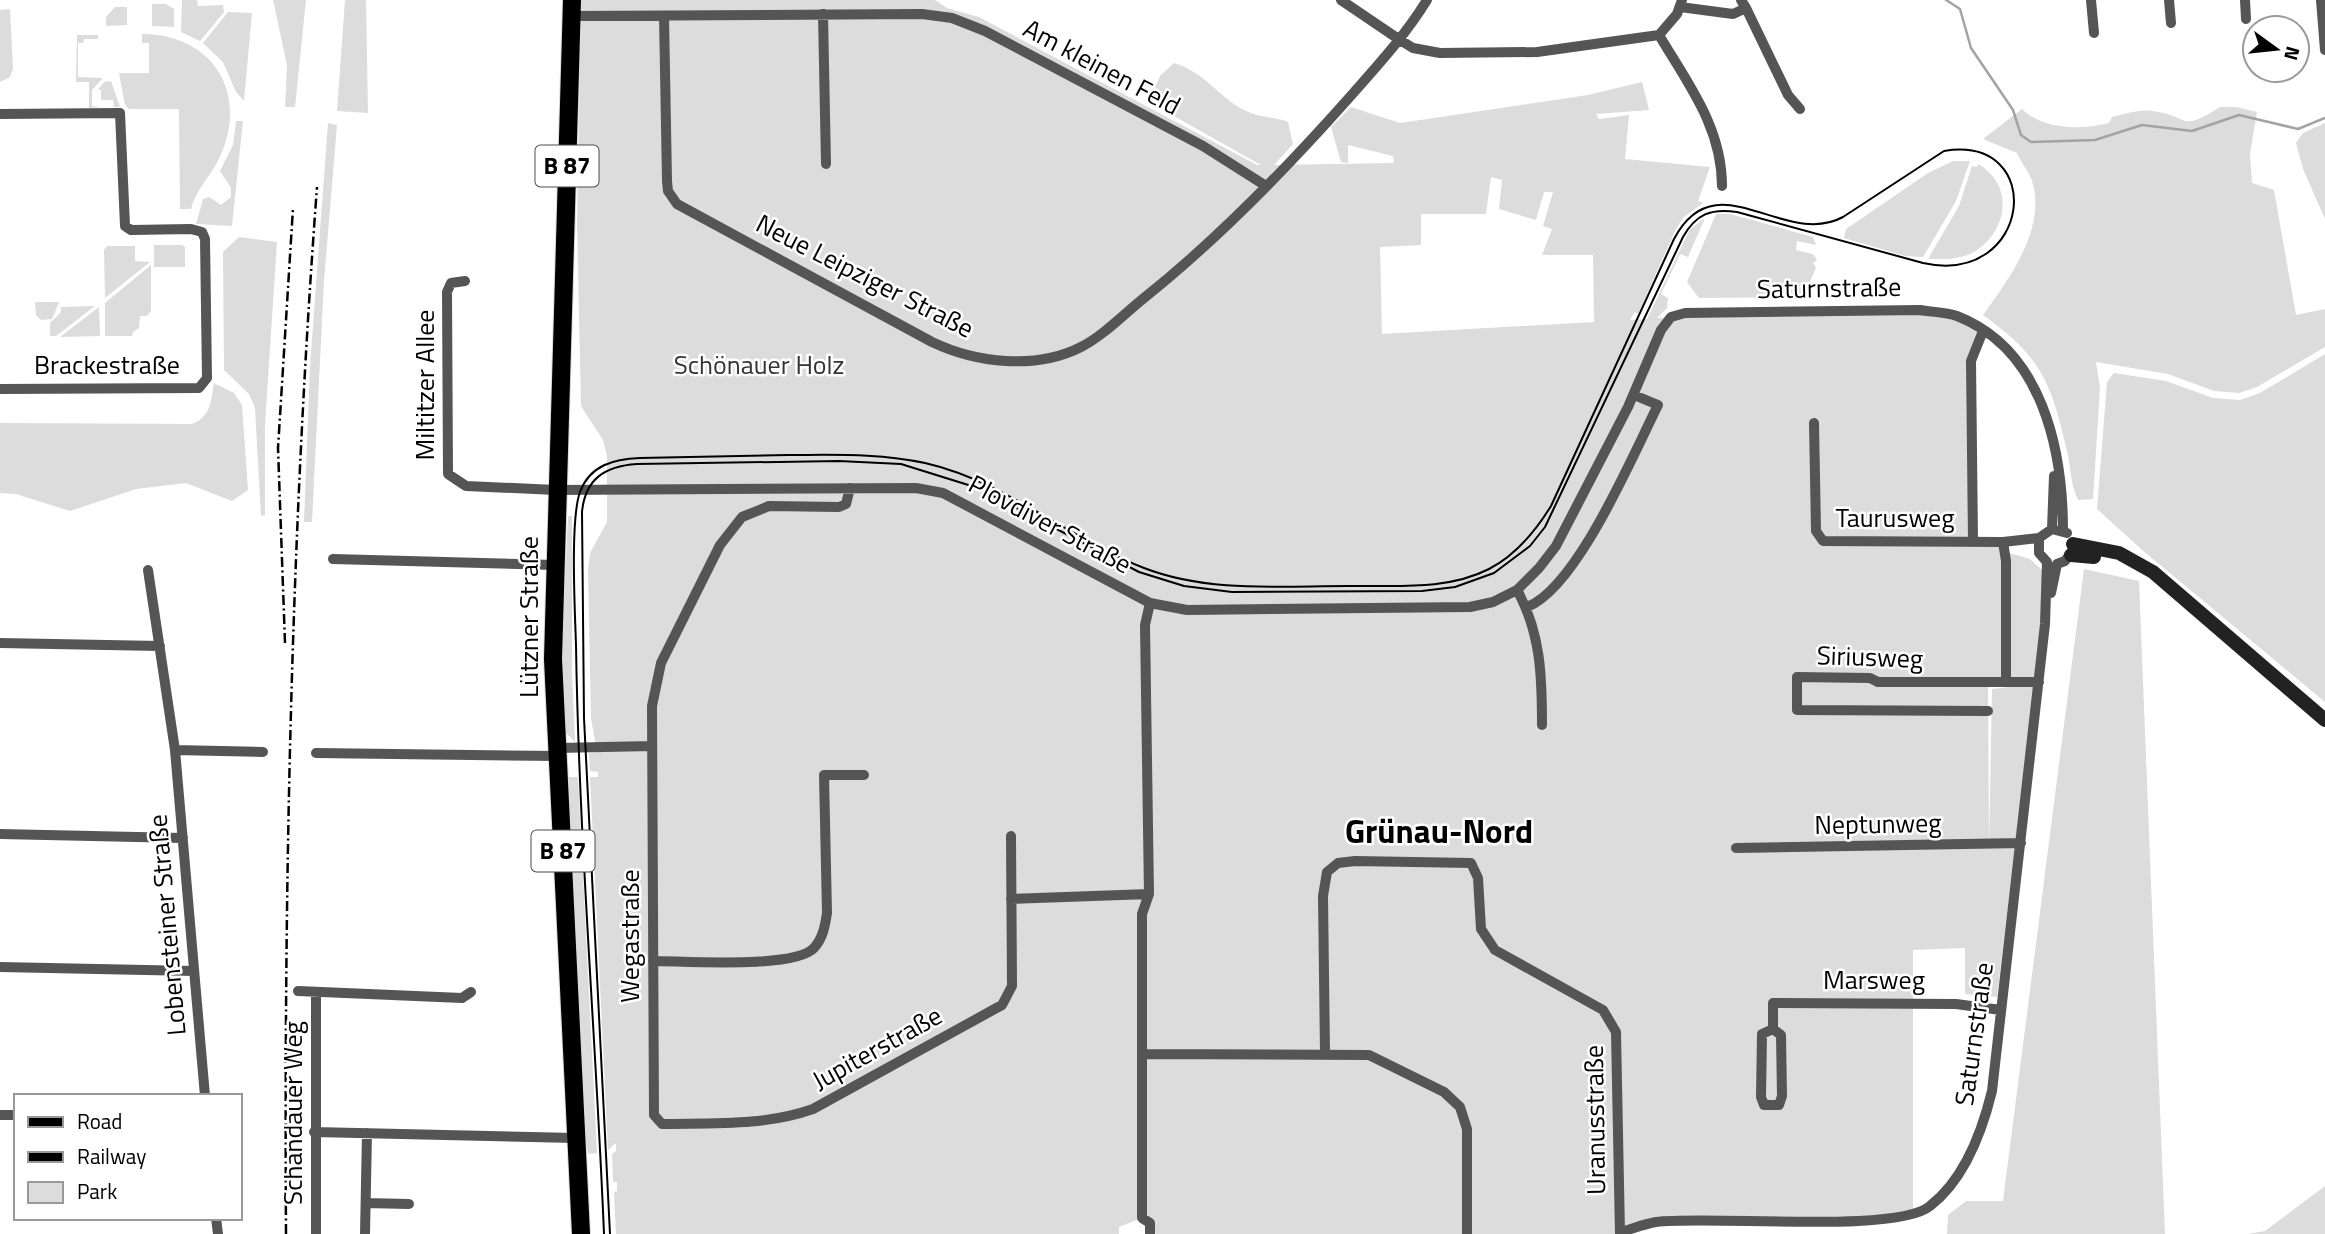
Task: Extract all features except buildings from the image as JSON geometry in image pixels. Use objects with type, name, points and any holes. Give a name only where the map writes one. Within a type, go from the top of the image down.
[{"type":"main road","name":"Lützner Straße","points":[[572,8],[553,659],[581,1234]]},
{"type":"street","points":[[1341,0],[1413,48],[1440,54],[1520,52],[1625,42],[1659,35],[1681,4],[1733,14],[1743,4],[1788,95],[1800,109]]},
{"type":"street","name":"Neue Leipziger Straße","points":[[664,16],[665,157],[668,191],[681,207],[932,342],[965,355],[986,359],[1030,359],[1082,347],[1186,264],[1266,186],[1399,40],[1427,0]]},
{"type":"street","points":[[2091,0],[2094,33]]},
{"type":"street","points":[[2169,0],[2171,23]]},
{"type":"street","points":[[2321,0],[2325,50]]},
{"type":"street","name":"Am kleinen Feld","points":[[572,8],[664,16],[822,13],[922,14],[953,18],[985,31],[1203,146],[1266,186]]},
{"type":"street","points":[[822,13],[826,164]]},
{"type":"street","points":[[1659,35],[1710,119],[1722,162],[1722,186]]},
{"type":"street","name":"Brackestraße","points":[[0,114],[121,110],[125,226],[131,230],[191,229],[202,232],[205,239],[207,378],[199,388],[0,389]]},
{"type":"street","name":"Miltitzer Allee","points":[[465,281],[451,283],[447,292],[449,474],[466,486],[556,490]]},
{"type":"street","name":"Saturnstraße","points":[[1671,317],[1685,313],[1920,310],[1956,316],[1983,331],[2013,354],[2031,378],[2052,436],[2058,530]]},
{"type":"street","name":"Plovdiver Straße","points":[[556,490],[916,488],[943,493],[1150,603],[1188,610],[1425,609],[1482,604],[1517,590],[1556,546],[1634,395],[1661,330],[1671,317]]},
{"type":"street","points":[[1973,541],[1971,360],[1983,331]]},
{"type":"street","points":[[1527,607],[1537,603],[1563,579],[1625,471],[1658,405],[1634,395]]},
{"type":"street","name":"Taurusweg","points":[[1814,423],[1815,531],[1823,541],[2038,544]]},
{"type":"street","name":"Wegastraße","points":[[662,1124],[654,1115],[652,746],[652,705],[661,663],[720,545],[742,517],[769,506],[846,504],[850,488]]},
{"type":"street","points":[[2072,549],[2052,563],[2038,544],[2058,530],[2072,549],[2153,572],[2325,720]]},
{"type":"street","points":[[2003,542],[2006,561],[2006,682]]},
{"type":"street","points":[[333,559],[555,565]]},
{"type":"street","name":"Saturnstraße","points":[[1620,1233],[1656,1222],[1891,1218],[1914,1215],[1930,1207],[1962,1169],[1983,1127],[1992,1091],[2052,563]]},
{"type":"street","name":"Lobensteiner Straße","points":[[148,570],[175,750],[205,1094]]},
{"type":"street","points":[[1517,590],[1527,607],[1542,661],[1542,725]]},
{"type":"street","points":[[1150,603],[1145,625],[1149,894],[1143,910],[1142,1054],[1142,1218],[1150,1223],[1150,1234]]},
{"type":"street","points":[[0,643],[160,646]]},
{"type":"street","name":"Siriusweg","points":[[1988,711],[1797,710],[1797,677],[1870,678],[1878,682],[2039,682]]},
{"type":"street","points":[[316,753],[557,752],[652,746]]},
{"type":"street","points":[[175,750],[263,752]]},
{"type":"street","points":[[653,961],[767,961],[792,959],[812,950],[824,932],[827,913],[824,775],[864,775]]},
{"type":"street","points":[[0,834],[183,838]]},
{"type":"street","name":"Jupiterstraße","points":[[662,1124],[760,1121],[807,1111],[1002,1005],[1012,986],[1011,836]]},
{"type":"street","name":"Neptunweg","points":[[1736,848],[2021,843]]},
{"type":"street","name":"Uranusstraße","points":[[1325,1053],[1323,896],[1327,872],[1338,863],[1355,861],[1471,863],[1478,878],[1481,929],[1495,950],[1603,1010],[1616,1032],[1620,1233]]},
{"type":"street","points":[[1011,899],[1149,894]]},
{"type":"street","points":[[0,967],[194,971]]},
{"type":"street","points":[[298,991],[462,998],[471,992]]},
{"type":"street","name":"Schandauer Weg","points":[[316,993],[316,1234]]},
{"type":"street","name":"Marsweg","points":[[1773,1029],[1773,1003],[1946,1003],[2001,1010]]},
{"type":"street","name":"Marsweg","points":[[1773,1029],[1781,1035],[1782,1096],[1779,1105],[1772,1106],[1764,1105],[1760,1097],[1762,1034],[1773,1029]]},
{"type":"street","points":[[1142,1054],[1325,1053],[1381,1058],[1444,1092],[1460,1107],[1467,1129],[1467,1234]]},
{"type":"street","points":[[314,1132],[575,1138]]},
{"type":"street","points":[[365,1234],[367,1133]]},
{"type":"street","points":[[366,1203],[409,1204]]},
{"type":"green space","points":[[182,0],[197,0],[198,6],[223,5],[224,12],[200,41],[181,32]]},
{"type":"green space","points":[[273,0],[306,0],[295,107],[285,107],[287,65]]},
{"type":"green space","points":[[345,0],[366,0],[368,113],[337,111]]},
{"type":"green space","name":"Schönauer Holz","points":[[581,0],[935,0],[947,8],[979,17],[1257,165],[1261,165],[1149,102],[1160,76],[1174,63],[1196,73],[1240,108],[1256,115],[1288,122],[1293,144],[1274,165],[1394,163],[1393,156],[1348,145],[1348,163],[1341,162],[1331,127],[1351,107],[1400,123],[1588,95],[1642,82],[1649,110],[1596,114],[1599,119],[1629,115],[1625,159],[1710,167],[1698,201],[1703,203],[1684,217],[1676,229],[1638,314],[1635,312],[1630,320],[1647,319],[1690,229],[1705,218],[1688,257],[1680,254],[1661,294],[1668,298],[1667,308],[1657,318],[1920,310],[1956,316],[1983,331],[1971,361],[1973,541],[2003,542],[2006,682],[1988,683],[1989,850],[1992,689],[2009,687],[2009,553],[2030,559],[2044,572],[2043,609],[1997,997],[1965,994],[1965,948],[1913,950],[1913,1213],[1890,1216],[1656,1222],[1620,1234],[1156,1234],[1142,1218],[1119,1227],[1119,1234],[616,1234],[614,1192],[617,1191],[617,1182],[613,1182],[612,1154],[616,1151],[616,1143],[608,1150],[590,777],[598,777],[598,772],[590,771],[589,753],[597,752],[591,718],[588,571],[590,553],[607,522],[607,456],[603,440],[581,406],[577,224]],"holes":[[[1491,177],[1502,180],[1499,209],[1536,220],[1544,192],[1553,192],[1543,226],[1552,229],[1542,255],[1593,255],[1594,322],[1382,334],[1380,247],[1421,245],[1421,214],[1486,214]]]},
{"type":"green space","points":[[152,4],[166,4],[174,9],[174,27],[152,26]]},
{"type":"green space","points":[[115,7],[127,7],[127,25],[106,26],[106,17]]},
{"type":"green space","points":[[10,9],[13,69],[10,77],[0,82],[0,10]]},
{"type":"green space","points":[[228,12],[252,13],[244,101],[236,92],[223,62],[203,43]]},
{"type":"green space","points":[[142,34],[166,36],[186,43],[204,54],[217,69],[226,87],[230,107],[229,129],[219,160],[197,194],[191,209],[180,209],[179,109],[129,109],[125,105],[119,73],[149,73],[149,43],[142,43]]},
{"type":"green space","points":[[77,35],[98,35],[98,39],[84,39],[83,43],[78,43],[78,77],[103,78],[92,90],[92,106],[101,107],[89,108],[89,82],[76,82]]},
{"type":"green space","points":[[111,81],[120,107],[114,107],[113,100],[101,100],[101,90],[98,90],[104,82]]},
{"type":"green space","points":[[2220,107],[2236,107],[2257,112],[2250,154],[2252,183],[2274,190],[2296,315],[2325,309],[2325,347],[2257,387],[2239,393],[2214,391],[2168,374],[2096,362],[2100,388],[2093,499],[2078,500],[2055,404],[2048,387],[2030,357],[1983,315],[2023,252],[2030,235],[2035,199],[2031,178],[2017,153],[1983,139],[2022,109],[2051,125],[2087,127],[2109,123],[2112,117],[2142,111],[2164,113],[2185,121],[2197,120]]},
{"type":"green space","points":[[236,121],[243,121],[232,226],[196,224],[203,199],[209,197],[221,205],[231,197],[231,188],[220,171],[233,145]]},
{"type":"green space","points":[[328,123],[337,125],[324,281],[312,522],[304,522],[310,366]]},
{"type":"green space","points":[[2325,123],[2325,219],[2303,169],[2296,143],[2303,133]]},
{"type":"green space","points":[[1953,161],[1970,161],[1956,201],[1923,257],[1905,256],[1844,238],[1846,229],[1928,173]]},
{"type":"green space","points":[[1978,164],[1997,183],[2002,194],[2001,218],[1996,230],[1988,241],[1966,256],[1928,259],[1959,206],[1972,166],[1977,167]]},
{"type":"green space","points":[[1716,214],[1730,214],[1813,237],[1816,245],[1797,241],[1796,250],[1813,254],[1817,260],[1813,263],[1816,268],[1803,297],[1699,298],[1687,282]]},
{"type":"green space","points":[[239,237],[277,242],[265,424],[265,515],[261,516],[255,408],[249,394],[224,370],[223,252]]},
{"type":"green space","points":[[154,245],[185,247],[185,267],[154,267]]},
{"type":"green space","points":[[107,246],[135,246],[135,261],[150,262],[105,298],[104,250]]},
{"type":"green space","points":[[151,265],[151,311],[147,316],[140,316],[139,328],[132,336],[105,336],[105,303]]},
{"type":"green space","points":[[35,302],[59,302],[52,319],[41,320],[36,315]]},
{"type":"green space","points":[[95,306],[56,336],[50,336],[50,323],[61,312],[61,307]]},
{"type":"green space","points":[[99,307],[100,336],[60,337]]},
{"type":"green space","points":[[2325,354],[2325,702],[2141,549],[2097,509],[2107,382],[2114,373],[2166,381],[2213,398],[2240,400],[2260,393]]},
{"type":"green space","points":[[214,383],[234,393],[242,405],[248,490],[232,501],[186,483],[136,489],[70,511],[16,494],[0,493],[0,423],[192,424],[207,412]]},
{"type":"green space","points":[[568,516],[572,516],[575,742],[564,731],[561,671]]},
{"type":"green space","points":[[2084,569],[2139,581],[2165,1234],[1947,1234],[1948,1215],[1966,1201],[2003,1201]]},
{"type":"green space","points":[[566,777],[578,777],[597,1153],[588,1154],[582,1121]]},
{"type":"green space","points":[[2325,1186],[2325,1234],[2248,1234],[2265,1231]]},
{"type":"waterway","points":[[1946,0],[1960,9],[1971,48],[2013,110],[2021,135],[2031,142],[2095,140],[2142,125],[2192,131],[2239,115],[2298,129],[2325,118]]},
{"type":"tram line","points":[[604,1234],[581,793],[574,566],[577,505],[580,492],[590,475],[612,462],[640,458],[823,455],[891,458],[954,471],[1010,496],[1116,556],[1169,576],[1219,585],[1271,587],[1402,586],[1455,581],[1489,569],[1508,557],[1545,516],[1674,239],[1691,216],[1710,206],[1730,205],[1798,223],[1821,224],[1843,217],[1944,151],[1977,152],[2000,165],[2012,185],[2013,210],[2005,234],[1987,253],[1959,264],[1923,263],[1737,212],[1712,212],[1699,218],[1683,237],[1545,527],[1530,546],[1494,573],[1455,587],[1422,591],[1232,592],[1184,586],[1139,572],[978,488],[901,464],[839,461],[637,464],[615,468],[599,476],[587,491],[582,512],[584,718],[610,1234]]},
{"type":"railway","points":[[286,1234],[286,972],[291,710],[301,448],[317,187]]},
{"type":"railway","points":[[285,643],[278,448],[293,208]]},
{"type":"district","name":"Grünau-Nord","points":[[1439,831]]}]
